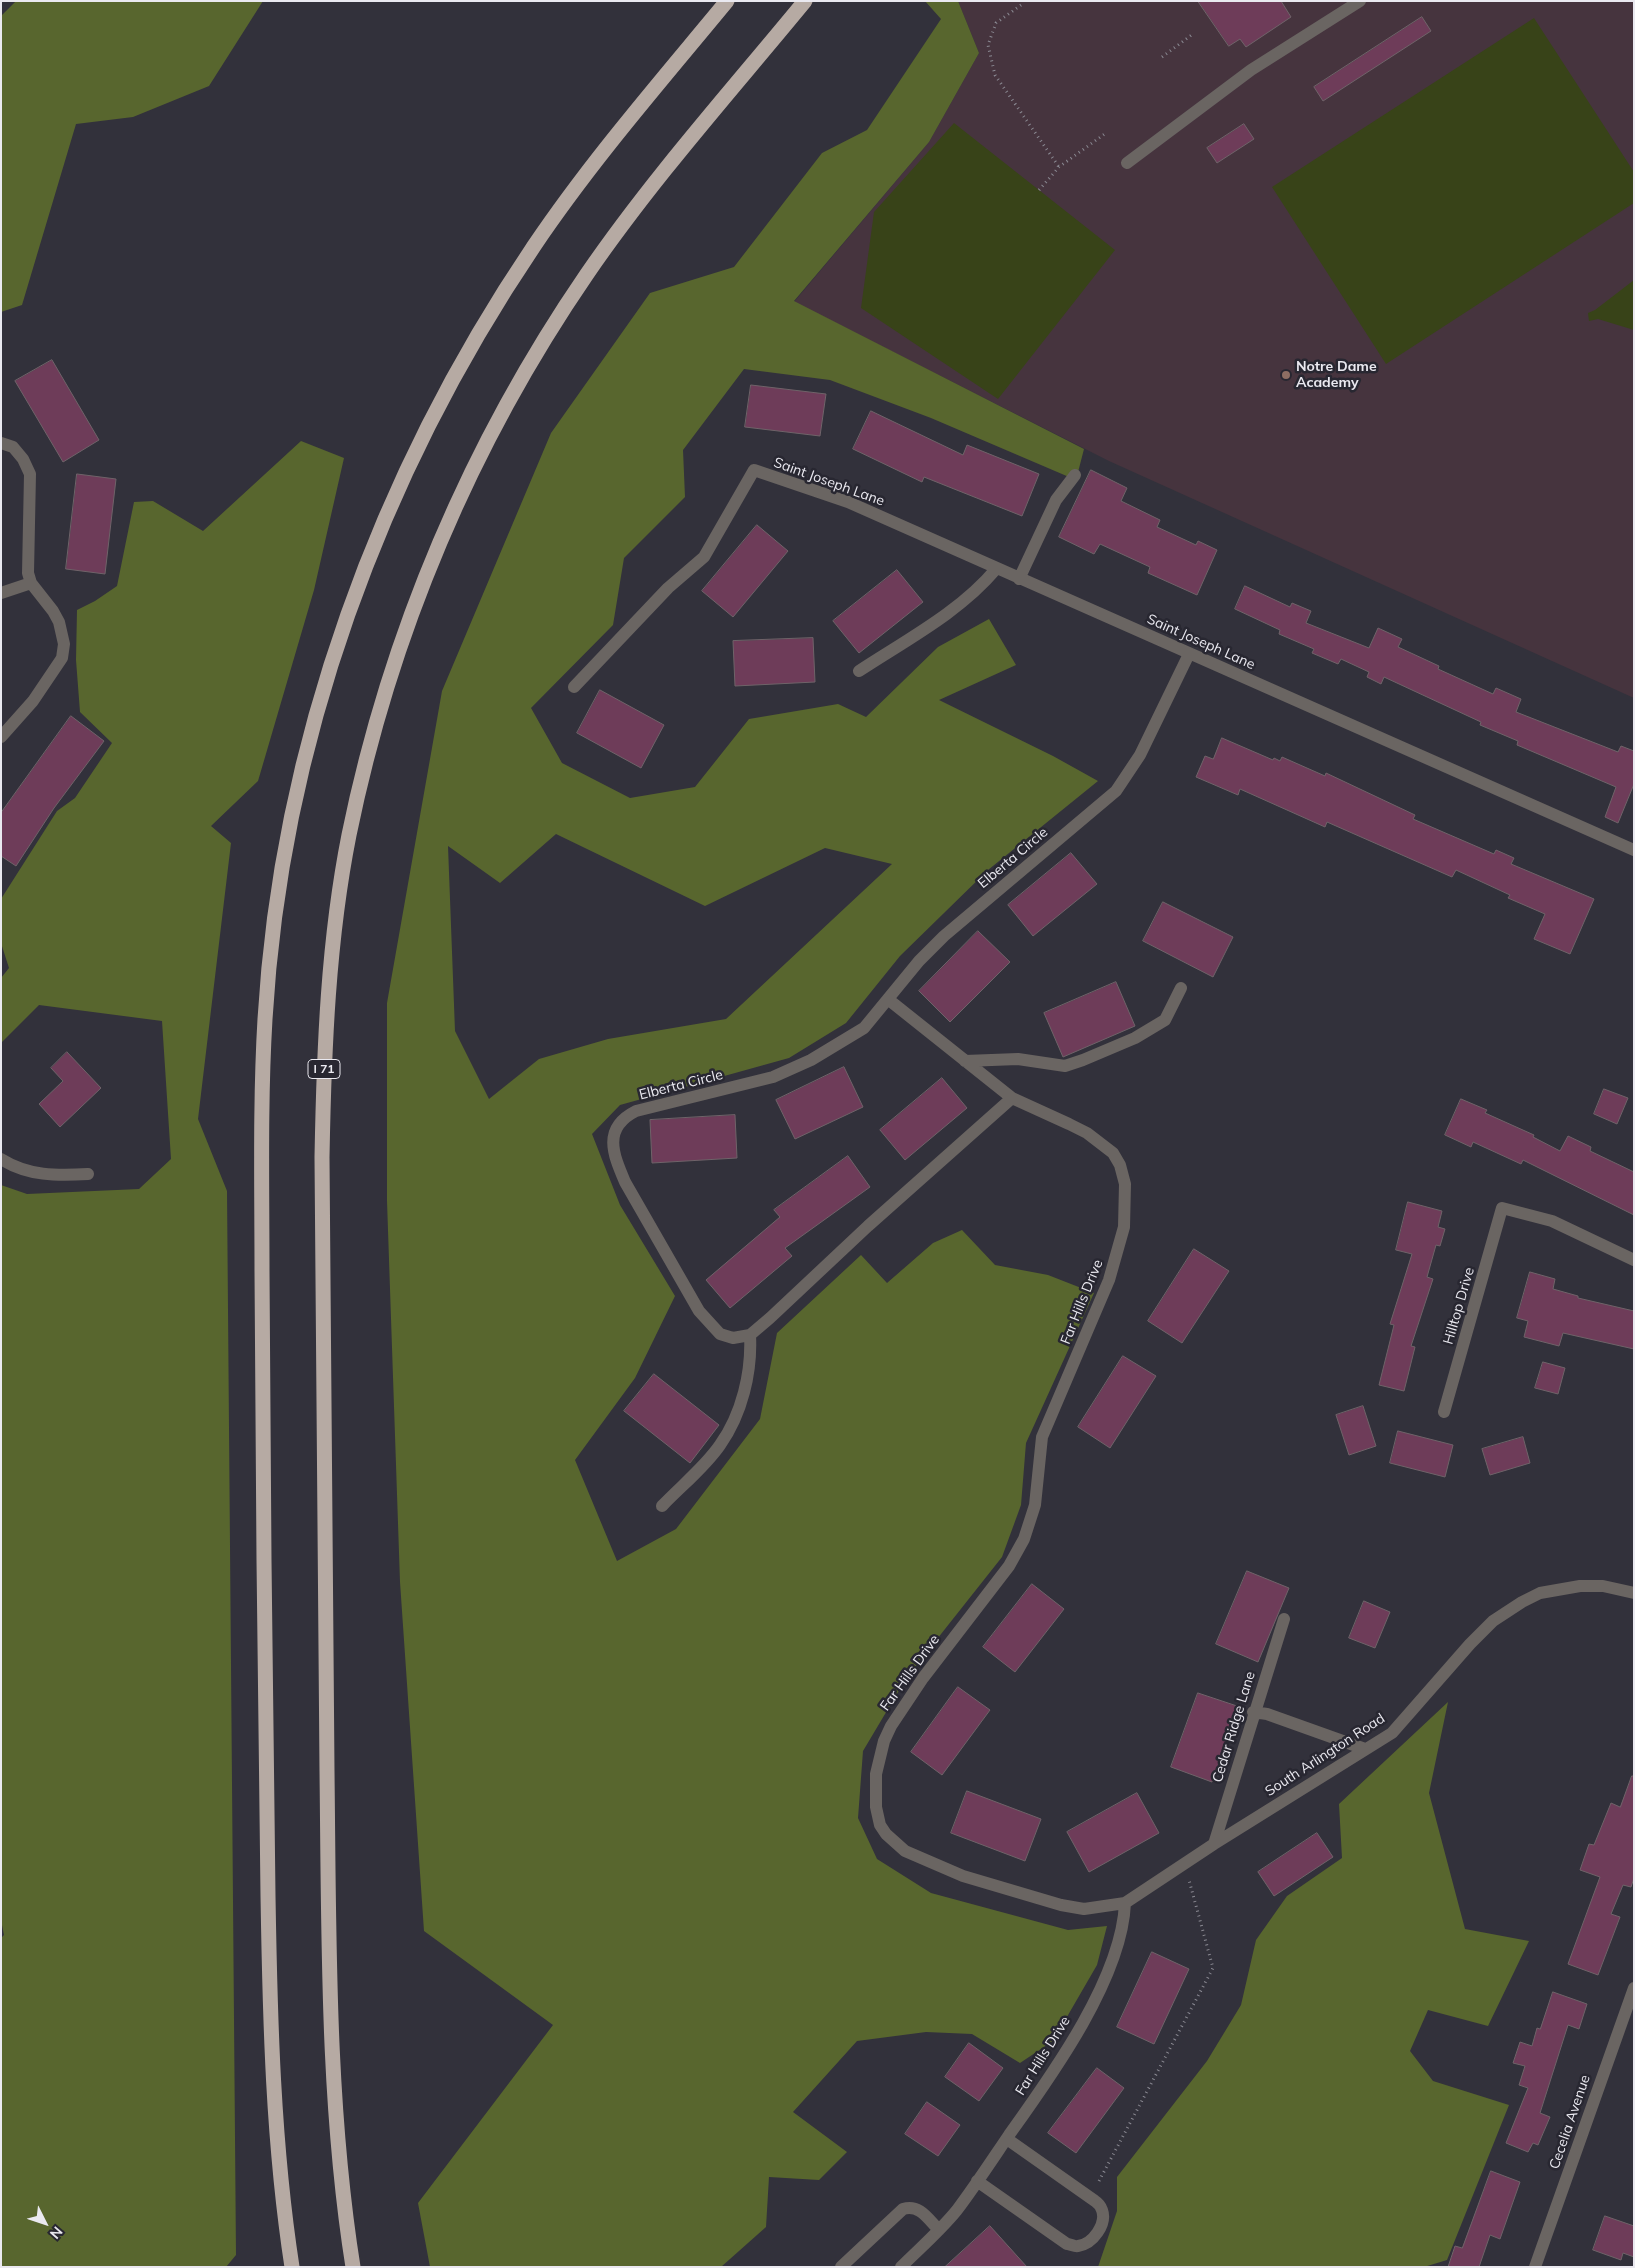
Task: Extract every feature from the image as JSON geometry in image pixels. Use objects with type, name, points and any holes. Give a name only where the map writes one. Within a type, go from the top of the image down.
[{"type":"highway","points":[[292,2267],[276,2133],[271,2040],[265,1701],[262,1173],[265,1017],[280,885],[289,826],[317,710],[351,604],[391,504],[420,439],[472,343],[535,243],[611,142],[727,1]]},
{"type":"highway","name":"I 71","points":[[354,2267],[346,2222],[336,2119],[329,1944],[322,1157],[324,1036],[333,940],[349,837],[373,733],[404,631],[446,526],[475,464],[504,410],[545,338],[588,273],[630,216],[805,1]]},
{"type":"street","points":[[1127,163],[1251,70],[1360,1]]},
{"type":"street","points":[[1,443],[13,447],[23,459],[30,474],[28,573],[31,583],[53,611],[59,622],[64,644],[62,658],[32,703],[1,737]]},
{"type":"street","name":"Saint Joseph Lane","points":[[574,687],[668,588],[704,557],[754,470],[848,502],[1634,850]]},
{"type":"street","points":[[1019,579],[1056,500],[1075,475]]},
{"type":"street","points":[[859,671],[953,608],[983,585],[996,569]]},
{"type":"street","points":[[1,594],[31,583]]},
{"type":"street","name":"Elberta Circle","points":[[750,1335],[733,1338],[720,1334],[699,1311],[625,1182],[612,1145],[613,1133],[625,1117],[636,1111],[773,1077],[811,1060],[864,1028],[919,961],[944,936],[1116,791],[1140,755],[1189,654]]},
{"type":"street","points":[[965,1061],[1018,1059],[1065,1066],[1083,1060],[1135,1038],[1165,1020],[1181,988]]},
{"type":"street","name":"Far Hills Drive","points":[[888,1000],[1012,1098],[1086,1133],[1114,1153],[1120,1165],[1125,1184],[1124,1227],[1109,1280],[1042,1437],[1035,1505],[1024,1539],[1009,1566],[923,1678],[891,1726],[884,1741],[876,1774],[876,1807],[880,1825],[886,1834],[905,1851],[963,1876],[1061,1905],[1084,1908],[1125,1903],[1124,1924],[1112,1962],[1080,2028],[1052,2075],[939,2230],[901,2267]]},
{"type":"street","points":[[662,1506],[720,1446],[729,1430],[741,1401],[751,1356],[750,1335],[868,1226],[1012,1098]]},
{"type":"street","points":[[1,1159],[30,1172],[58,1176],[88,1174]]},
{"type":"street","name":"Hilltop Drive","points":[[1444,1412],[1502,1208],[1552,1221],[1634,1260]]},
{"type":"street","name":"South Arlington Road","points":[[1125,1903],[1185,1862],[1392,1733],[1470,1644],[1493,1621],[1522,1602],[1540,1593],[1580,1586],[1603,1586],[1634,1593]]},
{"type":"street","name":"Cedar Ridge Lane","points":[[1214,1844],[1253,1712],[1284,1619]]},
{"type":"street","points":[[1253,1712],[1267,1714],[1365,1749]]},
{"type":"street","name":"Cecelia Avenue","points":[[1535,2267],[1634,1988]]},
{"type":"street","points":[[976,2181],[1067,2244],[1078,2246],[1089,2241],[1099,2231],[1103,2220],[1102,2209],[1095,2201],[1007,2139]]},
{"type":"street","points":[[841,2267],[903,2209],[918,2208],[939,2230]]},
{"type":"path","points":[[1021,5],[996,23],[988,45],[995,75],[1059,167]]},
{"type":"path","points":[[1162,57],[1193,34]]},
{"type":"path","points":[[1039,190],[1059,167],[1106,133]]},
{"type":"path","points":[[1099,2182],[1213,1968],[1185,1862]]},
{"type":"shaded area","name":"Notre Dame Academy","points":[[958,1],[1634,1],[1634,698],[1109,461],[794,302],[929,142],[979,53]]},
{"type":"green space","points":[[16,1],[263,1],[209,86],[133,117],[76,124],[22,305],[1,312],[1,16]]},
{"type":"green space","points":[[925,1],[958,1],[979,53],[929,142],[794,301],[1084,449],[1076,480],[931,418],[830,380],[744,369],[683,450],[685,497],[624,558],[613,625],[531,708],[562,763],[630,798],[695,787],[749,719],[838,704],[866,717],[938,647],[989,619],[1016,665],[939,700],[1053,756],[1098,781],[988,870],[900,956],[846,1023],[789,1058],[620,1105],[592,1134],[620,1205],[675,1296],[635,1378],[575,1460],[617,1561],[676,1529],[760,1419],[777,1333],[861,1255],[887,1283],[933,1243],[962,1230],[995,1265],[1048,1275],[1094,1293],[1026,1443],[1021,1505],[1002,1557],[907,1677],[863,1751],[858,1818],[877,1859],[931,1893],[1068,1930],[1107,1926],[1097,1965],[1053,2041],[1020,2063],[972,2034],[926,2032],[857,2041],[793,2112],[847,2152],[819,2180],[769,2177],[766,2227],[721,2267],[430,2267],[418,2203],[553,2025],[424,1931],[400,1582],[387,1201],[387,1003],[442,691],[551,433],[650,293],[734,267],[822,153],[867,130],[941,19]],"holes":[[[556,834],[705,906],[825,848],[892,864],[726,1019],[608,1039],[539,1059],[489,1099],[455,1031],[448,846],[500,883]]]},
{"type":"green space","points":[[1534,18],[1634,172],[1634,203],[1386,364],[1272,187]]},
{"type":"green space","points":[[954,123],[1115,250],[998,399],[861,308],[874,212]]},
{"type":"green space","points":[[1634,280],[1634,330],[1598,319],[1589,321],[1588,313],[1595,310]]},
{"type":"green space","points":[[301,441],[344,458],[314,590],[258,781],[211,826],[231,843],[198,1119],[227,1191],[236,2255],[226,2267],[1,2267],[1,1938],[4,1935],[1,1920],[1,1185],[27,1194],[139,1189],[171,1159],[162,1021],[39,1005],[1,1043],[1,978],[9,968],[1,943],[1,899],[57,811],[75,798],[112,743],[80,712],[76,660],[77,610],[95,601],[117,586],[134,502],[153,501],[203,531]]},
{"type":"green space","points":[[1448,1702],[1429,1793],[1465,1929],[1529,1941],[1488,2026],[1428,2010],[1410,2051],[1433,2081],[1509,2105],[1447,2260],[1424,2267],[1098,2267],[1117,2211],[1117,2177],[1207,2061],[1241,2005],[1256,1940],[1287,1896],[1342,1858],[1339,1804]]},
{"type":"building","points":[[1198,1],[1281,1],[1291,17],[1246,47],[1240,39],[1229,46]]},
{"type":"building","points":[[1422,17],[1431,31],[1323,101],[1314,87]]},
{"type":"building","points":[[1244,124],[1254,139],[1217,163],[1207,148]]},
{"type":"building","points":[[52,360],[99,440],[63,462],[15,381]]},
{"type":"building","points":[[751,385],[826,394],[820,436],[745,427]]},
{"type":"building","points":[[871,411],[963,455],[967,445],[1039,474],[1022,516],[924,477],[922,482],[853,449]]},
{"type":"building","points":[[1091,470],[1127,488],[1121,501],[1160,520],[1157,527],[1196,545],[1198,541],[1217,550],[1197,595],[1148,573],[1150,567],[1100,544],[1094,554],[1059,537]]},
{"type":"building","points":[[77,474],[116,479],[105,574],[66,569]]},
{"type":"building","points":[[757,525],[788,551],[733,617],[702,591]]},
{"type":"building","points":[[897,570],[923,602],[859,653],[833,621]]},
{"type":"building","points":[[1245,586],[1290,607],[1292,603],[1311,611],[1306,623],[1369,648],[1378,628],[1402,639],[1398,647],[1439,666],[1438,669],[1493,694],[1496,688],[1521,699],[1516,712],[1618,752],[1621,746],[1634,751],[1634,784],[1618,823],[1605,817],[1616,787],[1517,745],[1518,741],[1480,725],[1481,722],[1384,677],[1381,684],[1367,677],[1369,672],[1341,659],[1338,664],[1312,653],[1314,649],[1279,634],[1280,630],[1235,609]]},
{"type":"building","points":[[813,638],[815,682],[735,686],[733,641]]},
{"type":"building","points":[[600,690],[664,725],[641,768],[577,733]]},
{"type":"building","points":[[71,716],[104,741],[54,808],[16,866],[1,856],[1,813]]},
{"type":"building","points":[[1222,738],[1273,760],[1274,758],[1280,761],[1282,757],[1325,776],[1326,773],[1415,815],[1413,819],[1494,854],[1496,850],[1514,858],[1511,864],[1594,899],[1570,954],[1534,939],[1545,914],[1508,898],[1510,895],[1456,870],[1452,877],[1327,822],[1325,827],[1240,789],[1238,795],[1196,777],[1205,756],[1213,759]]},
{"type":"building","points":[[1071,853],[1097,884],[1033,936],[1008,905]]},
{"type":"building","points":[[1163,902],[1233,937],[1213,977],[1143,941]]},
{"type":"building","points":[[978,931],[1010,962],[950,1022],[919,991]]},
{"type":"building","points":[[1116,982],[1135,1026],[1063,1057],[1044,1013]]},
{"type":"building","points":[[67,1052],[101,1088],[60,1127],[39,1104],[63,1081],[51,1068]]},
{"type":"building","points":[[844,1067],[863,1107],[795,1139],[776,1100]]},
{"type":"building","points":[[942,1078],[967,1108],[905,1160],[880,1130]]},
{"type":"building","points":[[1604,1089],[1628,1098],[1617,1124],[1594,1114]]},
{"type":"building","points":[[1461,1099],[1487,1110],[1485,1113],[1534,1135],[1533,1137],[1560,1151],[1568,1136],[1591,1147],[1590,1151],[1634,1172],[1634,1215],[1523,1160],[1521,1164],[1473,1142],[1471,1147],[1445,1135]]},
{"type":"building","points":[[735,1115],[737,1158],[652,1163],[650,1120]]},
{"type":"building","points":[[848,1156],[870,1187],[785,1248],[792,1256],[730,1308],[706,1280],[780,1217],[774,1210]]},
{"type":"building","points":[[1408,1202],[1442,1211],[1438,1227],[1445,1229],[1440,1246],[1436,1245],[1427,1277],[1433,1279],[1411,1346],[1415,1347],[1404,1391],[1379,1385],[1394,1325],[1390,1324],[1412,1254],[1396,1250]]},
{"type":"building","points":[[1194,1249],[1229,1271],[1182,1343],[1148,1321]]},
{"type":"building","points":[[1530,1272],[1555,1279],[1553,1289],[1578,1296],[1578,1298],[1634,1311],[1634,1349],[1563,1333],[1559,1346],[1524,1337],[1528,1321],[1517,1318]]},
{"type":"building","points":[[1123,1356],[1156,1376],[1110,1448],[1078,1427]]},
{"type":"building","points":[[1543,1362],[1565,1368],[1558,1394],[1535,1388]]},
{"type":"building","points":[[654,1374],[719,1425],[690,1463],[624,1411]]},
{"type":"building","points":[[1363,1406],[1376,1446],[1349,1455],[1336,1415]]},
{"type":"building","points":[[1398,1431],[1453,1445],[1445,1477],[1390,1463]]},
{"type":"building","points":[[1523,1437],[1530,1463],[1490,1475],[1482,1449]]},
{"type":"building","points":[[1247,1571],[1289,1588],[1258,1662],[1216,1644]]},
{"type":"building","points":[[1032,1584],[1064,1609],[1015,1672],[983,1647]]},
{"type":"building","points":[[1364,1601],[1390,1612],[1375,1648],[1349,1638]]},
{"type":"building","points":[[958,1687],[990,1710],[942,1775],[911,1752]]},
{"type":"building","points":[[1198,1693],[1240,1707],[1212,1782],[1171,1767]]},
{"type":"building","points":[[1632,1776],[1634,1776],[1634,1878],[1631,1887],[1623,1885],[1611,1914],[1620,1917],[1598,1975],[1568,1964],[1600,1877],[1580,1870],[1589,1844],[1594,1845],[1611,1803],[1620,1807]]},
{"type":"building","points":[[967,1791],[1041,1819],[1025,1861],[951,1833]]},
{"type":"building","points":[[1137,1793],[1159,1833],[1089,1872],[1067,1832]]},
{"type":"building","points":[[1317,1833],[1333,1857],[1274,1896],[1258,1872]]},
{"type":"building","points":[[1152,1952],[1189,1969],[1154,2044],[1117,2027]]},
{"type":"building","points":[[1553,1992],[1587,2004],[1579,2029],[1568,2025],[1540,2113],[1550,2117],[1538,2145],[1533,2143],[1528,2152],[1506,2143],[1528,2088],[1519,2085],[1525,2066],[1513,2063],[1520,2042],[1532,2046],[1537,2028],[1540,2029]]},
{"type":"building","points":[[969,2043],[1003,2068],[979,2101],[945,2077]]},
{"type":"building","points":[[1097,2068],[1124,2088],[1076,2153],[1048,2133]]},
{"type":"building","points":[[927,2102],[960,2125],[938,2156],[905,2134]]},
{"type":"building","points":[[1491,2171],[1520,2182],[1500,2239],[1490,2235],[1479,2267],[1448,2267],[1455,2246],[1462,2248]]},
{"type":"building","points":[[1605,2216],[1634,2226],[1634,2257],[1623,2253],[1621,2260],[1593,2250]]},
{"type":"building","points":[[990,2226],[1027,2267],[945,2267]]},
{"type":"place","name":"Notre Dame Academy","points":[[1286,375]]}]
